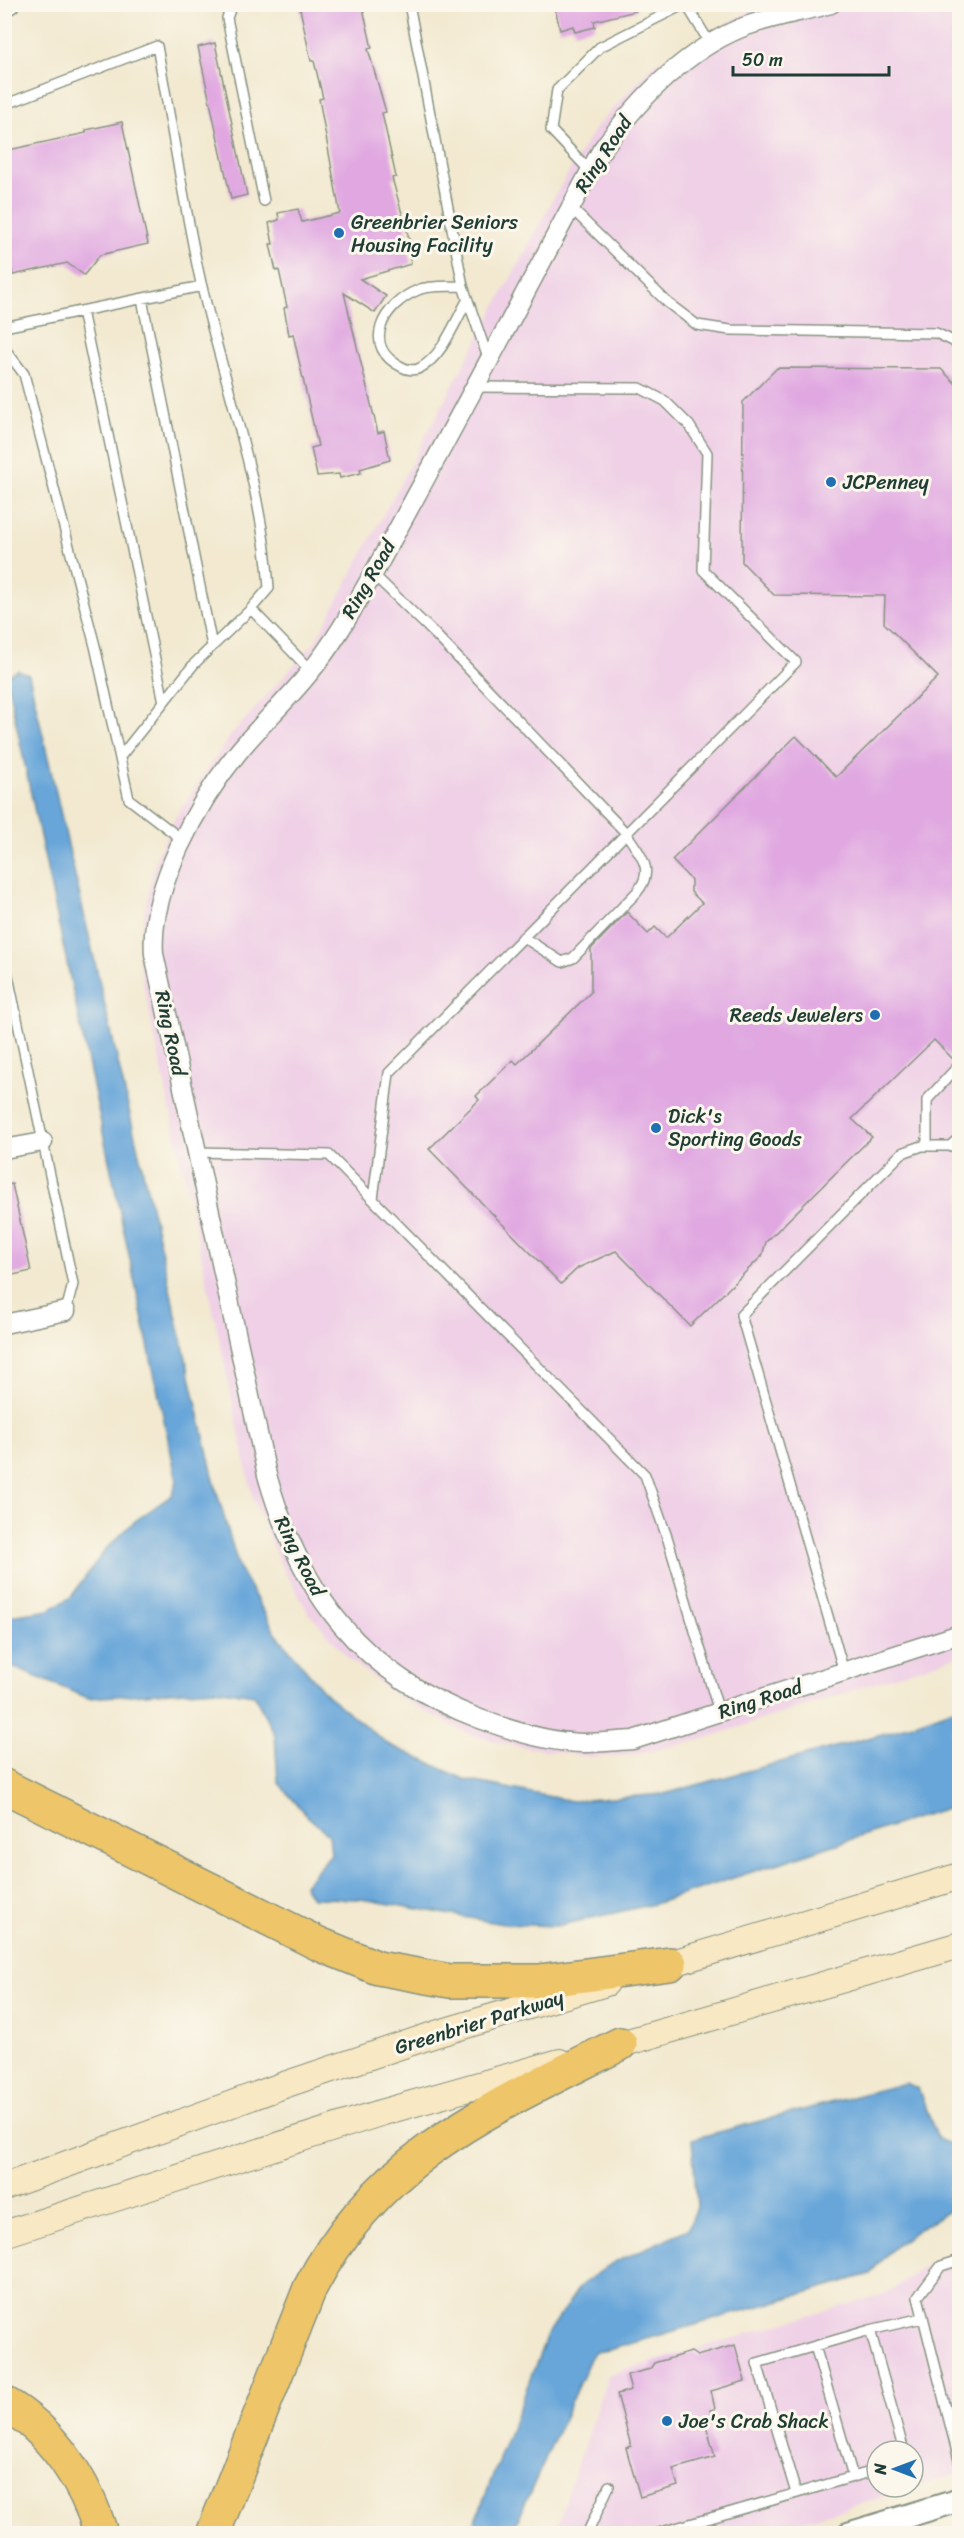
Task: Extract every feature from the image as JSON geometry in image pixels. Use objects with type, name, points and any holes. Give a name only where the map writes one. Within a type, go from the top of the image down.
[{"type":"highway","points":[[4,1786],[319,1944],[388,1970],[450,1981],[539,1982],[670,1964]]},
{"type":"highway","points":[[213,2534],[286,2342],[310,2288],[325,2258],[357,2213],[392,2178],[446,2136],[490,2110],[620,2044]]},
{"type":"highway","points":[[4,2403],[29,2422],[59,2451],[82,2483],[101,2534]]},
{"type":"main road","name":"Greenbrier Parkway","points":[[4,2187],[358,2059],[960,1876]]},
{"type":"main road","points":[[4,2234],[380,2113],[960,1945]]},
{"type":"street","points":[[4,7],[10,4]]},
{"type":"street","name":"Ring Road","points":[[831,4],[805,8],[742,28],[711,45],[674,70],[628,112],[590,171],[373,574],[330,645],[311,671],[214,784],[184,841],[156,910],[153,940],[267,1475],[282,1526],[305,1573],[327,1607],[352,1638],[414,1688],[453,1709],[537,1737],[581,1743],[633,1740],[960,1634]]},
{"type":"street","points":[[4,1149],[43,1142]]},
{"type":"street","points":[[4,1324],[66,1311]]},
{"type":"street","points":[[849,2534],[960,2500]]},
{"type":"lane","points":[[232,4],[227,18],[264,201]]},
{"type":"lane","points":[[409,4],[463,286],[488,358]]},
{"type":"lane","points":[[590,171],[551,130],[557,90],[600,47],[685,4],[711,45]]},
{"type":"lane","points":[[4,105],[157,46],[202,286],[248,463],[268,568],[269,588],[251,609],[194,664],[120,757]]},
{"type":"lane","points":[[570,207],[668,303],[697,325],[730,330],[936,333],[953,341],[960,348]]},
{"type":"lane","points":[[4,327],[202,286]]},
{"type":"lane","points":[[463,286],[420,289],[400,299],[379,329],[379,343],[388,360],[408,370],[419,369],[437,352],[467,301]]},
{"type":"lane","points":[[141,299],[212,646]]},
{"type":"lane","points":[[82,311],[164,702]]},
{"type":"lane","points":[[4,348],[24,375],[95,646],[129,799],[184,841]]},
{"type":"lane","points":[[373,1199],[389,1072],[796,662],[703,570],[707,453],[689,425],[665,401],[640,388],[473,387]]},
{"type":"lane","points":[[373,574],[434,633],[626,833],[646,866],[646,882],[573,958],[562,962],[524,937]]},
{"type":"lane","points":[[251,609],[311,671]]},
{"type":"lane","points":[[4,957],[73,1284],[66,1311]]},
{"type":"lane","points":[[927,1146],[927,1100],[960,1064]]},
{"type":"lane","points":[[844,1672],[741,1315],[902,1153],[927,1146],[950,1146],[960,1137]]},
{"type":"lane","points":[[197,1152],[329,1155],[645,1475],[668,1540],[719,1712]]},
{"type":"lane","points":[[960,2260],[941,2266],[918,2296],[922,2318],[957,2441],[960,2464]]},
{"type":"lane","points":[[796,2493],[757,2363],[870,2330],[922,2318]]},
{"type":"lane","points":[[870,2330],[901,2439]]},
{"type":"lane","points":[[815,2346],[853,2477]]},
{"type":"lane","points":[[655,2534],[865,2474]]},
{"type":"lane","points":[[587,2534],[609,2486]]},
{"type":"shaded area","points":[[760,5],[959,5],[960,1655],[700,1740],[633,1755],[590,1757],[511,1745],[469,1734],[395,1695],[350,1660],[308,1612],[280,1563],[253,1498],[139,963],[139,939],[156,858],[175,818],[230,736],[315,642],[557,192],[595,128],[653,65]]},
{"type":"shaded area","points":[[959,2251],[959,2474],[925,2484],[925,2439],[865,2439],[865,2499],[876,2499],[762,2533],[554,2534],[609,2374],[887,2293],[931,2262]]},
{"type":"water","points":[[18,670],[29,675],[216,1489],[239,1568],[277,1635],[327,1695],[388,1744],[466,1780],[572,1801],[664,1794],[893,1731],[959,1707],[959,1804],[654,1904],[556,1926],[503,1924],[362,1899],[312,1898],[304,1885],[331,1854],[329,1835],[306,1815],[278,1782],[275,1735],[254,1695],[215,1689],[88,1698],[5,1664],[5,1617],[49,1610],[71,1597],[104,1551],[135,1521],[172,1495],[177,1481],[6,676]]},
{"type":"water","points":[[905,2083],[918,2088],[938,2139],[959,2148],[959,2205],[900,2243],[870,2274],[609,2350],[593,2352],[512,2533],[471,2533],[547,2335],[580,2286],[611,2264],[688,2229],[697,2207],[692,2139]]},
{"type":"building","name":"Greenbrier Seniors Housing Facility","points":[[299,4],[362,4],[372,48],[368,49],[386,112],[382,113],[396,177],[392,178],[410,242],[406,242],[411,264],[360,279],[386,296],[375,313],[344,293],[378,433],[384,431],[390,460],[360,469],[361,473],[340,478],[339,474],[317,476],[311,448],[318,446],[293,334],[289,335],[284,308],[287,307],[279,270],[276,271],[270,244],[273,244],[269,223],[279,220],[278,213],[298,209],[302,222],[340,213],[319,99],[323,98],[314,61],[311,61]]},
{"type":"building","points":[[554,4],[635,4],[636,11],[594,21],[595,27],[575,32],[573,26],[560,30]]},
{"type":"building","points":[[215,43],[247,195],[231,199],[198,47]]},
{"type":"building","points":[[122,122],[148,244],[100,255],[84,275],[67,263],[13,275],[4,234],[4,151],[86,133],[86,130]]},
{"type":"building","points":[[777,368],[941,369],[960,388],[960,1057],[954,1060],[934,1040],[852,1119],[872,1137],[766,1242],[762,1256],[690,1326],[616,1251],[578,1268],[561,1284],[429,1149],[479,1100],[476,1096],[513,1060],[517,1064],[591,992],[591,949],[627,912],[648,934],[655,927],[666,938],[702,903],[691,892],[691,880],[672,860],[796,736],[836,777],[938,677],[884,623],[885,596],[774,595],[742,562],[743,402]]},
{"type":"building","points":[[12,1184],[31,1271],[4,1277],[4,1185]]},
{"type":"building","name":"Joe's Crab Shack","points":[[735,2345],[745,2381],[711,2391],[715,2409],[710,2410],[713,2420],[705,2422],[715,2457],[673,2469],[678,2486],[640,2497],[626,2448],[631,2446],[617,2394],[631,2390],[627,2375],[650,2369],[654,2363],[691,2352],[697,2356]]},
{"type":"place","name":"Greenbrier Seniors Housing Facility","points":[[339,233]]},
{"type":"place","name":"JCPenney","points":[[831,482]]},
{"type":"place","name":"Reeds Jewelers","points":[[875,1015]]},
{"type":"place","name":"Dick's Sporting Goods","points":[[656,1128]]},
{"type":"place","name":"Joe's Crab Shack","points":[[667,2421]]}]
